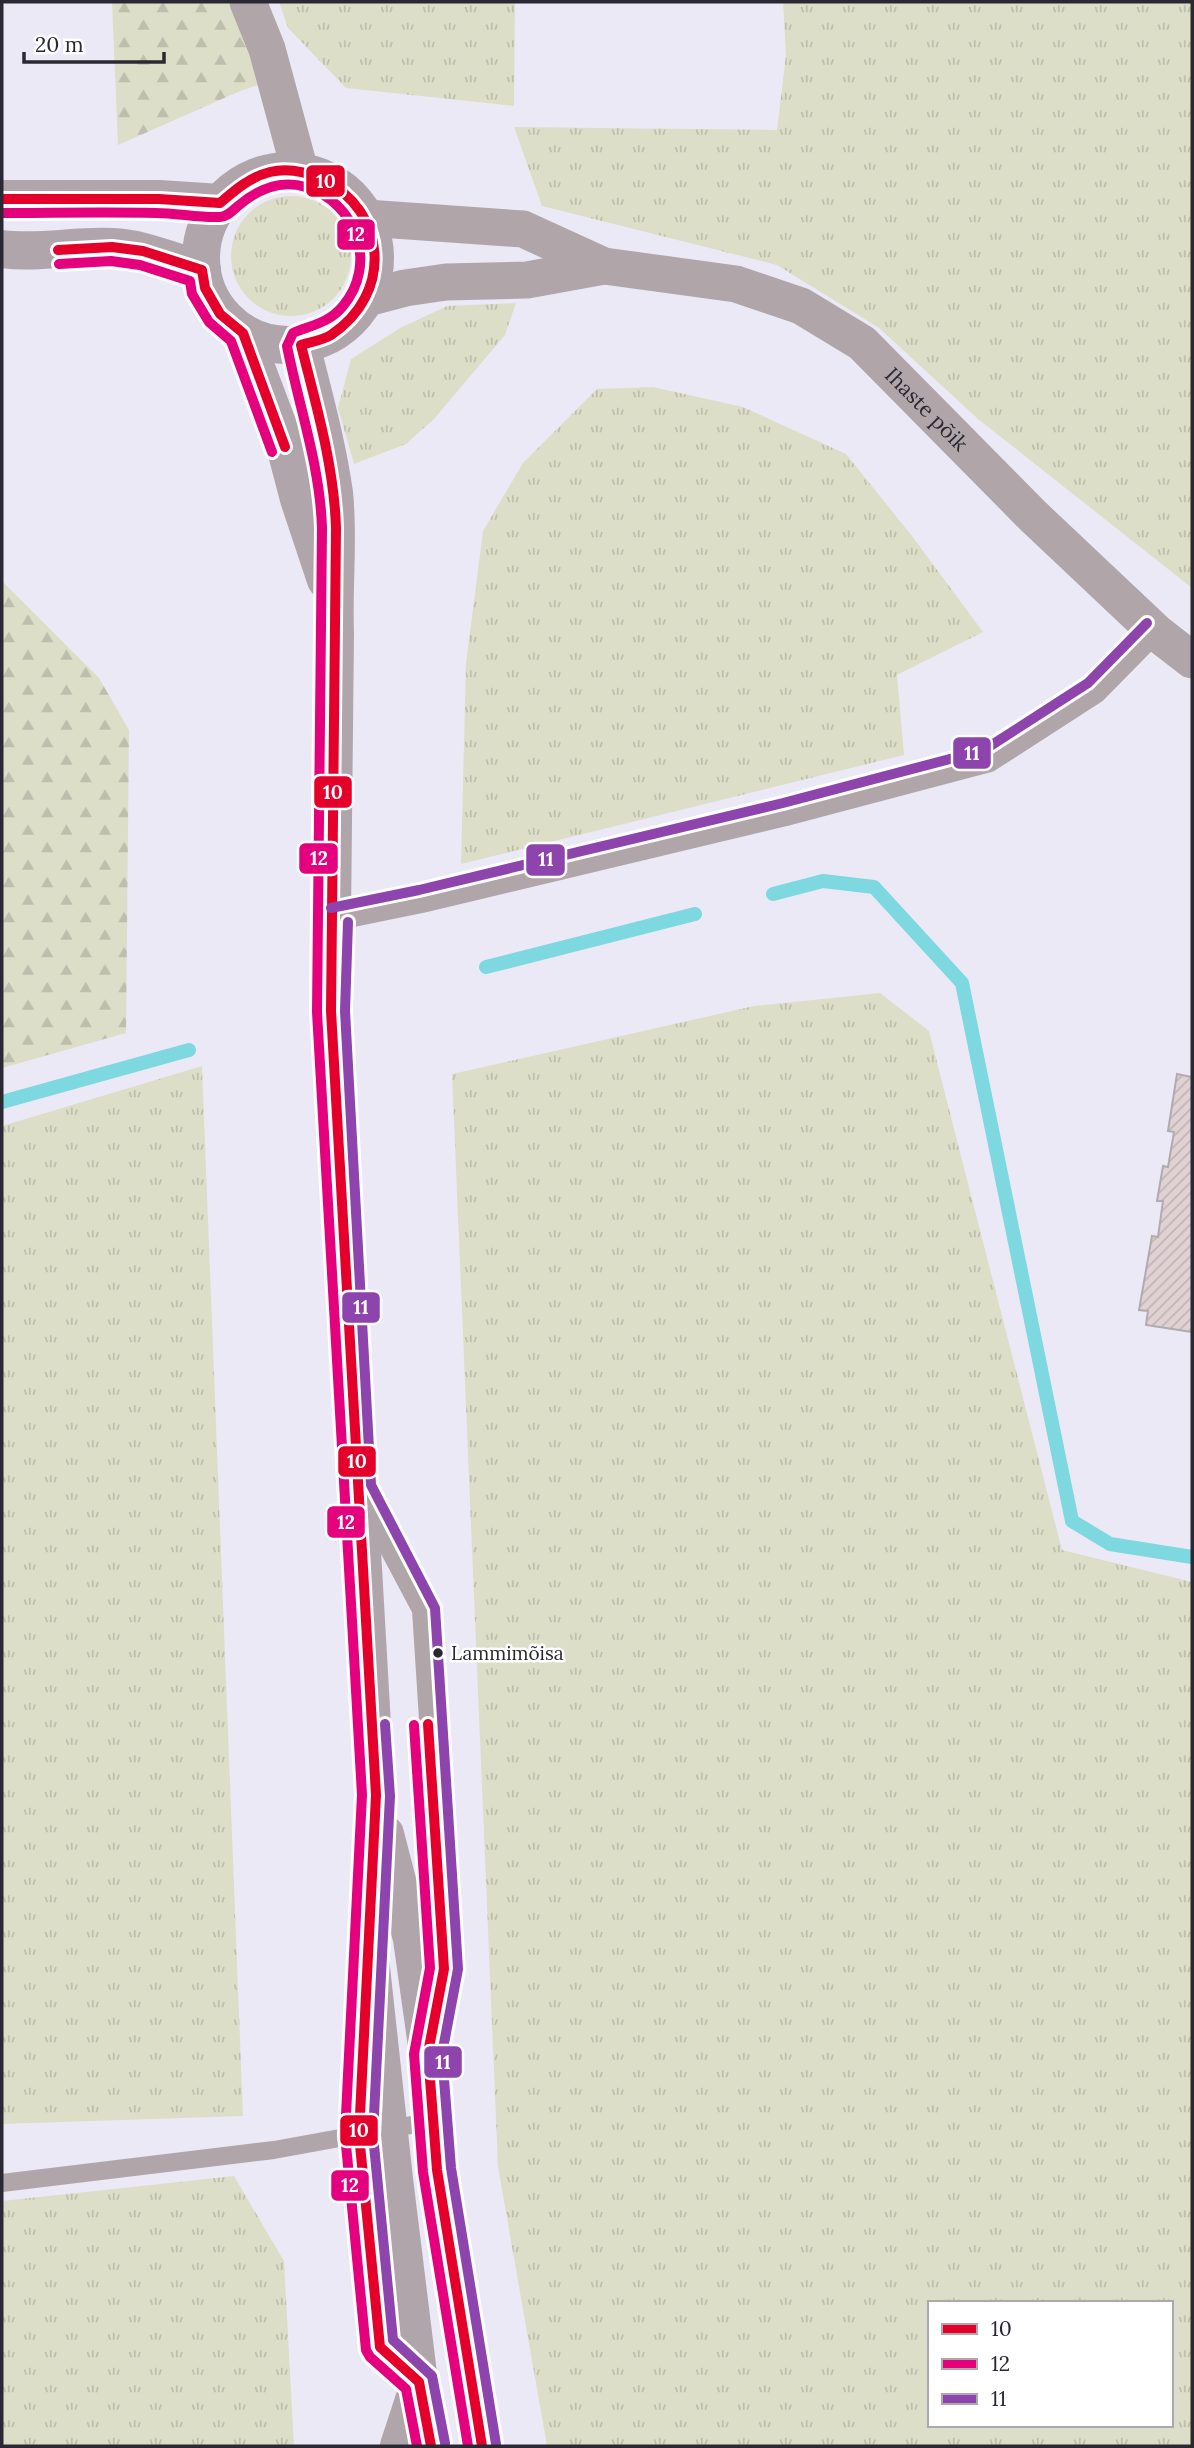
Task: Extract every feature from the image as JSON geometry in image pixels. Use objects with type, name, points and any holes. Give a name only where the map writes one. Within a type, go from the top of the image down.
[{"type":"street","points":[[248,2],[267,49],[300,171]]},
{"type":"street","points":[[300,171],[328,180],[351,196],[366,218],[375,245],[377,269],[367,298],[351,320],[329,336],[300,345],[271,344],[243,333],[220,314],[205,288],[200,258],[205,229],[220,203],[242,183],[270,172],[300,171]]},
{"type":"street","points":[[2,199],[159,199],[220,203]]},
{"type":"street","name":"Ihaste põik","points":[[366,218],[523,229],[604,266],[736,284],[801,306],[862,343],[1033,516],[1157,633],[1192,660]]},
{"type":"street","points":[[2,249],[27,252],[112,247],[142,251],[202,270]]},
{"type":"street","name":"Ihaste põik","points":[[367,298],[405,288],[446,282],[527,280],[604,266]]},
{"type":"street","points":[[243,333],[284,442],[299,499],[333,603]]},
{"type":"street","points":[[300,345],[334,493],[336,534],[333,603],[334,922],[331,1011],[376,1795],[369,1949],[374,2132],[431,2446]]},
{"type":"street","points":[[376,1795],[412,1939],[428,2053],[437,2170],[482,2446]]},
{"type":"street","points":[[399,2446],[419,2382]]},
{"type":"lane","points":[[334,922],[422,904],[786,817],[990,763],[1097,694],[1157,633]]},
{"type":"lane","points":[[357,1489],[421,1610],[444,1969],[428,2053]]},
{"type":"lane","points":[[2,2183],[274,2150],[433,2121]]},
{"type":"green space","points":[[112,2],[248,2],[274,79],[118,145]]},
{"type":"green space","points":[[279,2],[515,2],[514,106],[346,88],[288,28]]},
{"type":"green space","points":[[783,2],[1192,2],[1192,588],[978,419],[879,328],[777,265],[542,206],[514,127],[777,130],[786,55]]},
{"type":"green space","points":[[291,196],[314,201],[333,214],[346,233],[351,256],[346,279],[333,298],[314,311],[291,316],[268,311],[249,298],[236,279],[231,256],[236,233],[249,214],[268,201]]},
{"type":"green space","points":[[516,303],[505,335],[434,419],[406,444],[354,464],[338,408],[351,359],[400,328],[447,306]]},
{"type":"green space","points":[[653,387],[743,407],[846,454],[912,536],[983,632],[897,675],[904,755],[461,864],[466,663],[483,531],[523,463],[597,389]]},
{"type":"green space","points":[[2,581],[99,678],[129,730],[126,1033],[2,1068]]},
{"type":"green space","points":[[880,993],[929,1031],[1062,1550],[1192,1582],[1192,2446],[547,2446],[498,2167],[452,1074],[754,1006]]},
{"type":"green space","points":[[202,1066],[243,2116],[2,2124],[2,1126]]},
{"type":"green space","points":[[234,2176],[284,2261],[294,2446],[2,2446],[2,2201]]},
{"type":"building","points":[[1177,1074],[1192,1077],[1192,1332],[1146,1325],[1148,1311],[1139,1310],[1152,1236],[1158,1237],[1163,1201],[1157,1201],[1163,1166],[1168,1167],[1174,1132],[1168,1131]]},
{"type":"waterway","points":[[773,894],[823,881],[874,887],[962,983],[1072,1521],[1110,1544],[1192,1557]]},
{"type":"waterway","points":[[486,967],[695,914]]},
{"type":"waterway","points":[[2,1102],[189,1050]]},
{"type":"transit line","name":"10","points":[[2,199],[159,199],[220,203],[243,184],[263,174],[283,170],[296,171],[322,179],[344,193],[360,211],[370,232],[374,254],[373,276],[365,298],[351,318],[331,335],[301,345],[328,458],[336,528],[331,1011],[376,1795],[359,2135],[380,2347],[419,2382],[431,2446]]},
{"type":"transit line","name":"12","points":[[2,213],[156,213],[220,217],[261,191],[287,184],[306,187],[324,195],[338,206],[357,237],[359,272],[354,289],[338,312],[326,320],[293,333],[287,346],[313,459],[322,528],[317,1012],[362,1795],[345,2135],[366,2350],[370,2357],[406,2389],[417,2446]]},
{"type":"transit line","name":"10","points":[[58,250],[112,247],[143,251],[202,270],[205,288],[220,314],[243,333],[285,447]]},
{"type":"transit line","name":"12","points":[[59,264],[111,261],[140,265],[190,281],[192,294],[209,322],[231,341],[272,452]]},
{"type":"transit line","name":"11","points":[[331,908],[419,890],[783,803],[984,750],[1088,683],[1147,623]]},
{"type":"transit line","name":"11","points":[[348,922],[345,1011],[371,1485],[435,1608],[458,1969],[442,2054],[451,2168],[496,2444]]},
{"type":"transit line","name":"11","points":[[385,1724],[390,1796],[373,2135],[393,2340],[432,2376],[445,2443]]},
{"type":"transit line","name":"10","points":[[428,1724],[444,1969],[428,2053],[437,2170],[482,2446]]},
{"type":"transit line","name":"12","points":[[414,1725],[430,1968],[414,2054],[423,2172],[468,2446]]},
{"type":"place","name":"Lammimõisa","points":[[438,1653]]}]
